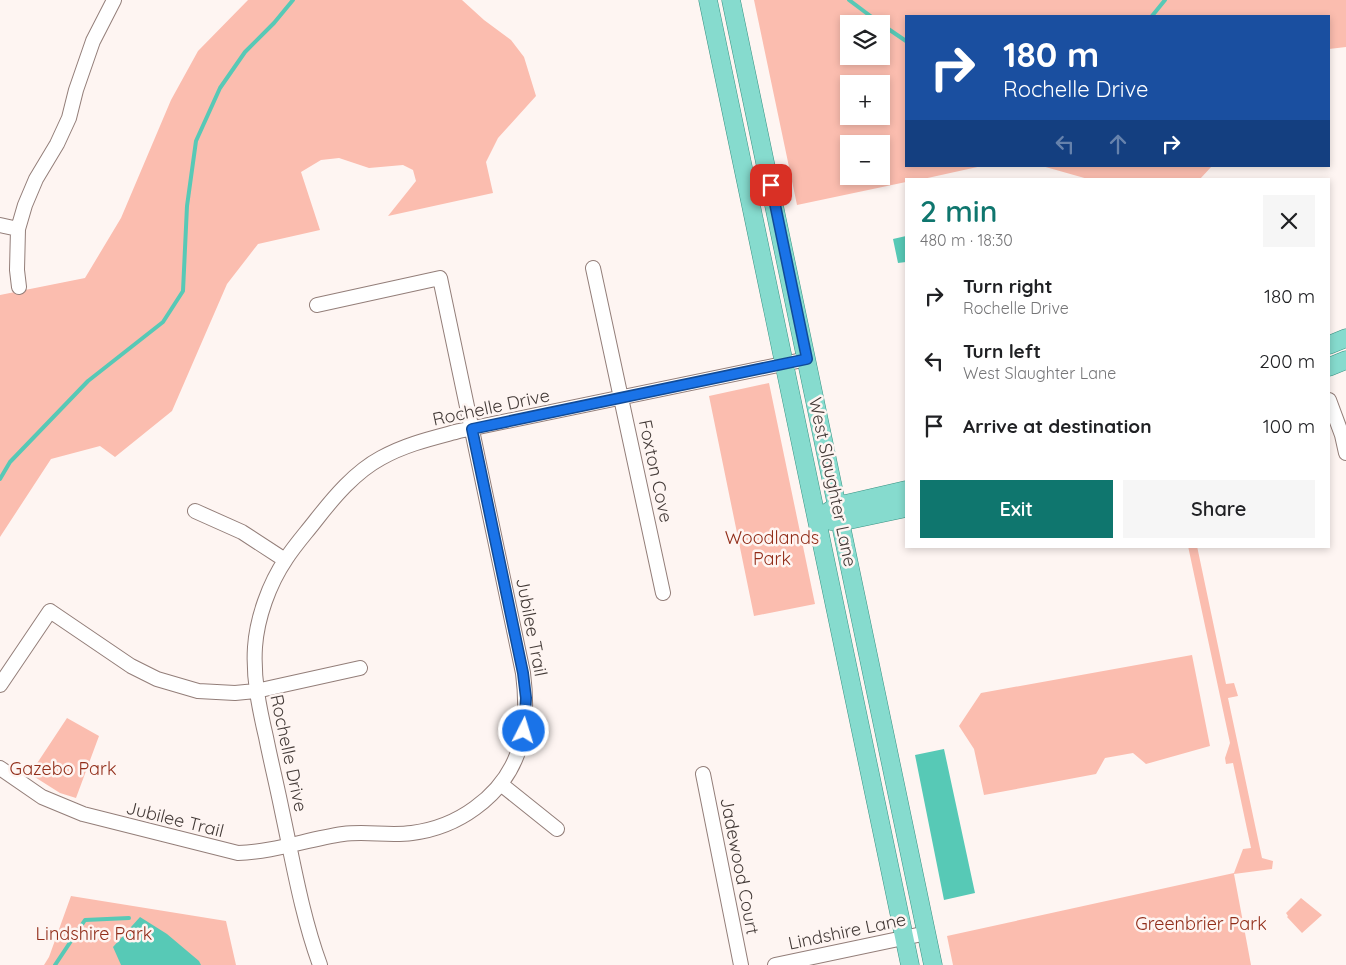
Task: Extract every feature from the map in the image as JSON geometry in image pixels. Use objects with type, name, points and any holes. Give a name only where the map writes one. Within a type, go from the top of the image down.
[{"type":"main road","name":"West Slaughter Lane","points":[[731,0],[933,965]]},
{"type":"main road","name":"West Slaughter Lane","points":[[713,1],[784,363],[910,965]]},
{"type":"main road","points":[[1330,345],[1346,338]]},
{"type":"main road","points":[[1330,367],[1346,360]]},
{"type":"main road","points":[[839,514],[905,490]]},
{"type":"main road","points":[[816,519],[839,514],[905,508]]},
{"type":"street","points":[[19,287],[17,270],[18,229],[25,205],[36,179],[57,144],[68,118],[93,41],[114,0]]},
{"type":"street","points":[[0,225],[18,229]]},
{"type":"street","name":"Foxton Cove","points":[[593,268],[662,593]]},
{"type":"street","name":"Jubilee Trail","points":[[0,768],[42,797],[83,814],[238,854],[257,853],[343,834],[411,833],[434,828],[453,822],[470,812],[502,785],[511,769],[524,731],[526,698],[523,673],[440,278],[317,305]]},
{"type":"street","name":"Rochelle Drive","points":[[320,965],[308,924],[256,691],[255,647],[264,605],[285,560],[325,508],[365,468],[380,458],[406,446],[472,429],[807,359]]},
{"type":"street","points":[[1330,403],[1342,435],[1346,453]]},
{"type":"street","points":[[195,511],[242,532],[285,560]]},
{"type":"street","points":[[0,684],[50,612],[131,666],[157,679],[198,691],[235,693],[256,691],[360,668]]},
{"type":"street","name":"Jadewood Court","points":[[703,774],[741,965]]},
{"type":"street","points":[[502,785],[557,829]]},
{"type":"street","name":"Lindshire Lane","points":[[775,965],[927,933]]},
{"type":"green space","points":[[248,0],[462,0],[484,20],[511,40],[524,57],[536,96],[498,138],[486,162],[493,193],[388,216],[416,181],[413,170],[403,165],[369,168],[339,158],[321,160],[301,172],[320,230],[258,244],[227,284],[172,411],[115,457],[100,446],[51,459],[0,537],[0,295],[85,278],[121,218],[171,100],[198,51]]},
{"type":"green space","points":[[754,0],[1346,0],[1346,47],[1330,49],[1330,15],[905,15],[905,167],[977,167],[928,178],[905,178],[905,182],[797,205]]},
{"type":"green space","points":[[1046,167],[1211,167],[1201,178],[1084,178]]},
{"type":"green space","name":"Woodlands Park","points":[[769,383],[815,604],[754,616],[709,396]]},
{"type":"green space","name":"Greenbrier Park","points":[[1188,548],[1197,548],[1226,684],[1234,683],[1238,696],[1228,698],[1262,858],[1273,861],[1272,869],[1234,874],[1251,965],[953,965],[947,936],[1234,873],[1243,849],[1251,848],[1233,763],[1226,764],[1225,758],[1230,743]]},
{"type":"green space","points":[[1192,655],[1210,746],[1146,764],[1133,753],[1105,758],[1096,774],[984,795],[974,749],[959,726],[981,693]]},
{"type":"green space","name":"Gazebo Park","points":[[67,718],[99,736],[76,798],[60,793],[30,774]]},
{"type":"green space","name":"Lindshire Park","points":[[71,896],[226,921],[236,965],[44,965],[49,957]]},
{"type":"green space","points":[[1301,898],[1322,915],[1302,933],[1287,917],[1286,913]]},
{"type":"shaded area","points":[[905,236],[905,262],[898,263],[893,239]]},
{"type":"shaded area","points":[[944,749],[975,893],[944,900],[915,755]]},
{"type":"shaded area","points":[[140,917],[167,934],[199,961],[201,965],[121,965],[113,947]]},
{"type":"waterway","points":[[0,479],[10,462],[88,381],[163,322],[183,291],[187,206],[196,141],[220,88],[245,52],[274,23],[293,0]]},
{"type":"waterway","points":[[849,0],[869,15]]},
{"type":"waterway","points":[[1153,15],[1165,0]]},
{"type":"waterway","points":[[890,30],[905,40]]},
{"type":"waterway","points":[[55,965],[85,920],[129,918]]},
{"type":"route","points":[[524,731],[526,698],[523,673],[472,429],[807,359],[771,185]]}]
